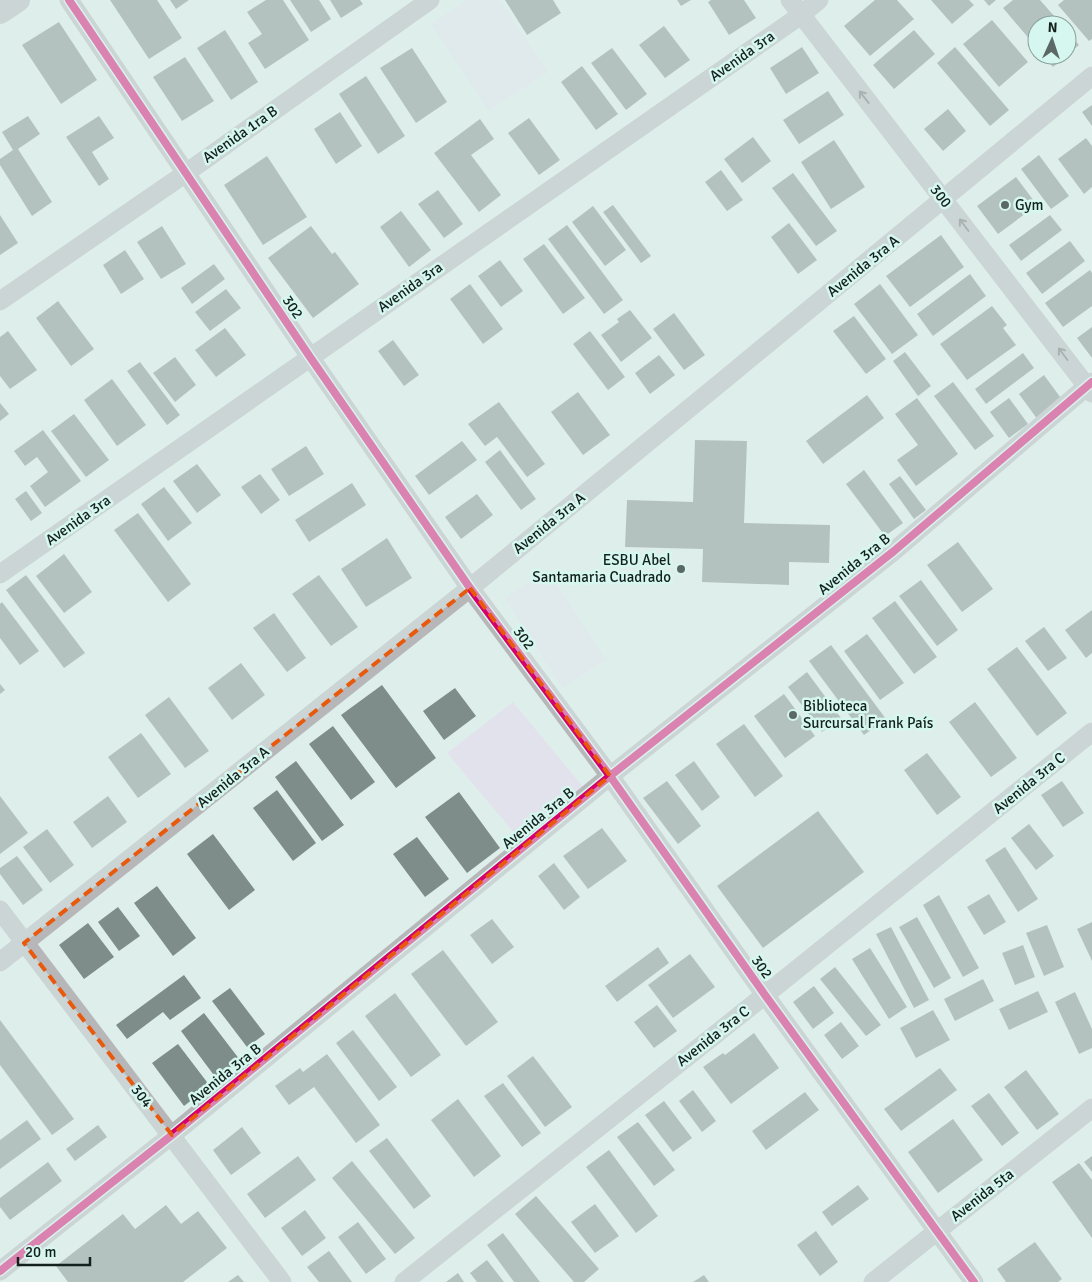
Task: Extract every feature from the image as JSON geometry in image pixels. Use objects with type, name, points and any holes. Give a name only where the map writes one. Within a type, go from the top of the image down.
[{"type":"street","points":[[0,12],[18,0]]},
{"type":"street","name":"302","points":[[69,0],[310,357],[470,588],[610,776],[765,996],[974,1282]]},
{"type":"street","name":"Avenida 1ra B","points":[[0,301],[186,173],[430,0]]},
{"type":"street","name":"Avenida 3ra","points":[[0,574],[310,357],[796,7],[819,0]]},
{"type":"street","name":"300","points":[[796,7],[1090,387]]},
{"type":"street","name":"Avenida 3ra A","points":[[0,962],[470,588],[1092,76]]},
{"type":"street","name":"Avenida 3ra B","points":[[0,1271],[172,1136],[610,776],[894,550],[1090,387]]},
{"type":"street","name":"Avenida 3ra C","points":[[404,1282],[765,996],[1092,732]]},
{"type":"street","name":"304","points":[[0,910],[282,1282]]},
{"type":"street","name":"Avenida 5ta","points":[[873,1282],[1092,1108]]},
{"type":"highlighted area","points":[[470,588],[610,776],[172,1135],[24,943]]},
{"type":"shaded area","points":[[467,0],[499,0],[548,72],[489,111],[431,24]]},
{"type":"shaded area","points":[[548,570],[606,660],[562,688],[505,598]]},
{"type":"shaded area","points":[[513,702],[585,789],[521,841],[447,753]]},
{"type":"building","points":[[110,0],[157,0],[182,38],[149,59]]},
{"type":"building","points":[[170,0],[189,0],[176,9]]},
{"type":"building","points":[[266,0],[283,0],[309,40],[265,69],[248,43],[262,34],[247,12]]},
{"type":"building","points":[[290,0],[319,0],[331,19],[311,32]]},
{"type":"building","points":[[330,0],[360,0],[363,4],[341,18]]},
{"type":"building","points":[[505,0],[553,0],[561,13],[527,35]]},
{"type":"building","points":[[677,0],[691,0],[681,6]]},
{"type":"building","points":[[711,0],[744,0],[756,18],[729,35],[708,2]]},
{"type":"building","points":[[875,0],[897,0],[914,19],[870,56],[844,26]]},
{"type":"building","points":[[931,0],[969,0],[974,5],[952,24]]},
{"type":"building","points":[[984,0],[996,0],[989,6]]},
{"type":"building","points":[[1013,0],[1040,0],[1053,15],[1027,15],[1027,36],[1003,8]]},
{"type":"building","points":[[1064,0],[1092,0],[1092,39],[1089,41],[1077,27],[1077,15],[1067,15],[1058,5]]},
{"type":"building","points":[[992,20],[1027,63],[999,87],[963,44]]},
{"type":"building","points":[[59,22],[97,80],[61,104],[22,45]]},
{"type":"building","points":[[664,26],[690,60],[665,78],[639,45]]},
{"type":"building","points":[[225,30],[258,82],[231,100],[197,48]]},
{"type":"building","points":[[914,30],[935,54],[894,89],[873,65]]},
{"type":"building","points":[[802,47],[819,73],[786,94],[770,68]]},
{"type":"building","points":[[955,47],[1009,110],[990,126],[937,63]]},
{"type":"building","points":[[412,48],[447,102],[416,123],[380,68]]},
{"type":"building","points":[[612,48],[647,94],[626,110],[591,63]]},
{"type":"building","points":[[185,57],[214,101],[182,121],[153,77]]},
{"type":"building","points":[[582,66],[618,114],[596,130],[561,82]]},
{"type":"building","points":[[366,76],[405,136],[378,154],[339,94]]},
{"type":"building","points":[[828,91],[844,115],[799,144],[783,120]]},
{"type":"building","points":[[1092,105],[1092,126],[1082,112]]},
{"type":"building","points":[[948,109],[966,131],[943,151],[924,129]]},
{"type":"building","points":[[340,112],[362,146],[336,164],[314,129]]},
{"type":"building","points":[[28,116],[40,134],[18,149],[52,202],[32,216],[0,165],[0,159],[13,150],[2,132]]},
{"type":"building","points":[[99,116],[114,138],[92,152],[109,179],[99,186],[66,137]]},
{"type":"building","points":[[529,118],[560,160],[539,175],[508,133]]},
{"type":"building","points":[[480,119],[494,139],[471,155],[501,195],[479,212],[434,153]]},
{"type":"building","points":[[753,137],[771,161],[742,183],[724,159]]},
{"type":"building","points":[[1086,138],[1092,146],[1092,187],[1084,194],[1058,159]]},
{"type":"building","points":[[834,140],[865,187],[831,209],[801,162]]},
{"type":"building","points":[[1039,155],[1069,196],[1051,209],[1021,169]]},
{"type":"building","points":[[267,156],[307,217],[263,245],[224,185]]},
{"type":"building","points":[[721,170],[743,200],[727,211],[705,182]]},
{"type":"building","points":[[793,173],[837,231],[816,246],[772,188]]},
{"type":"building","points":[[1016,177],[1037,205],[998,234],[977,206]]},
{"type":"building","points":[[438,190],[463,224],[444,238],[418,204]]},
{"type":"building","points":[[613,205],[651,256],[641,263],[603,212]]},
{"type":"building","points":[[593,206],[626,250],[605,266],[572,222]]},
{"type":"building","points":[[401,211],[431,250],[409,267],[380,227]]},
{"type":"building","points":[[0,215],[18,243],[0,255]]},
{"type":"building","points":[[1050,215],[1062,230],[1021,261],[1009,245]]},
{"type":"building","points":[[789,223],[817,260],[798,274],[771,237]]},
{"type":"building","points":[[567,225],[623,300],[604,314],[548,239]]},
{"type":"building","points":[[162,226],[186,264],[161,279],[137,242]]},
{"type":"building","points":[[311,226],[332,254],[335,252],[359,284],[313,318],[268,258]]},
{"type":"building","points":[[941,235],[964,267],[910,307],[886,276]]},
{"type":"building","points":[[1070,241],[1085,261],[1042,294],[1026,273]]},
{"type":"building","points":[[544,244],[585,298],[563,314],[523,259]]},
{"type":"building","points":[[125,250],[144,279],[121,294],[103,265]]},
{"type":"building","points":[[500,260],[523,291],[501,307],[478,276]]},
{"type":"building","points":[[214,264],[225,279],[192,304],[181,288]]},
{"type":"building","points":[[1090,270],[1092,273],[1092,306],[1063,327],[1045,303]]},
{"type":"building","points":[[970,274],[986,296],[933,336],[917,314]]},
{"type":"building","points":[[470,284],[503,329],[483,344],[450,299]]},
{"type":"building","points":[[880,284],[918,335],[892,354],[854,304]]},
{"type":"building","points":[[226,289],[241,308],[210,331],[195,312]]},
{"type":"building","points":[[58,301],[94,349],[71,366],[36,318]]},
{"type":"building","points":[[992,306],[1007,325],[1003,328],[1016,345],[967,380],[940,344]]},
{"type":"building","points":[[630,310],[652,338],[621,362],[601,335],[619,322],[617,319]]},
{"type":"building","points":[[674,313],[705,355],[684,370],[653,329]]},
{"type":"building","points":[[854,316],[886,359],[866,374],[833,331]]},
{"type":"building","points":[[1092,327],[1092,358],[1077,338]]},
{"type":"building","points":[[225,328],[246,355],[216,377],[195,350]]},
{"type":"building","points":[[8,331],[37,370],[10,389],[0,376],[0,337]]},
{"type":"building","points":[[590,331],[625,377],[608,390],[573,344]]},
{"type":"building","points":[[393,340],[419,375],[404,386],[378,351]]},
{"type":"building","points":[[905,352],[931,386],[918,396],[893,361]]},
{"type":"building","points":[[1023,353],[1034,368],[986,404],[975,389]]},
{"type":"building","points":[[659,355],[675,375],[650,394],[635,373]]},
{"type":"building","points":[[175,357],[196,385],[175,402],[153,373]]},
{"type":"building","points":[[140,362],[180,415],[167,425],[127,371]]},
{"type":"building","points":[[1044,375],[1063,401],[1038,420],[1019,394]]},
{"type":"building","points":[[112,379],[146,425],[117,446],[84,400]]},
{"type":"building","points":[[953,382],[994,436],[975,450],[934,396]]},
{"type":"building","points":[[578,392],[610,435],[583,455],[551,412]]},
{"type":"building","points":[[867,395],[884,418],[823,464],[806,441]]},
{"type":"building","points":[[917,398],[958,454],[916,486],[897,460],[918,445],[895,414]]},
{"type":"building","points":[[1009,398],[1028,424],[1009,438],[990,412]]},
{"type":"building","points":[[499,402],[545,464],[527,477],[497,437],[485,446],[468,424]]},
{"type":"building","points":[[0,403],[9,414],[0,421]]},
{"type":"building","points":[[74,414],[109,460],[86,477],[51,431]]},
{"type":"building","points":[[43,430],[81,481],[45,507],[30,486],[48,472],[37,457],[25,466],[14,451]]},
{"type":"building","points":[[695,440],[747,441],[744,523],[830,525],[829,563],[789,562],[789,585],[702,582],[703,549],[625,547],[627,500],[693,502]]},
{"type":"building","points":[[462,441],[477,460],[429,495],[415,476]]},
{"type":"building","points":[[306,446],[324,474],[289,496],[271,469]]},
{"type":"building","points":[[500,450],[536,499],[521,510],[485,462]]},
{"type":"building","points":[[197,464],[221,495],[197,513],[173,481]]},
{"type":"building","points":[[864,470],[903,523],[885,536],[846,484]]},
{"type":"building","points":[[260,474],[280,500],[261,514],[241,487]]},
{"type":"building","points":[[900,476],[926,510],[914,519],[889,484]]},
{"type":"building","points":[[352,483],[366,505],[309,542],[295,520]]},
{"type":"building","points":[[164,487],[192,523],[168,541],[141,504]]},
{"type":"building","points":[[26,491],[42,513],[31,521],[15,499]]},
{"type":"building","points":[[477,494],[493,515],[461,539],[445,517]]},
{"type":"building","points":[[138,513],[191,584],[168,602],[114,530]]},
{"type":"building","points":[[387,538],[412,578],[366,607],[341,569]]},
{"type":"building","points":[[958,542],[993,589],[962,612],[927,565]]},
{"type":"building","points":[[64,554],[92,592],[64,613],[36,576]]},
{"type":"building","points":[[26,575],[85,653],[64,668],[6,590]]},
{"type":"building","points":[[319,575],[358,627],[331,646],[292,594]]},
{"type":"building","points":[[921,580],[958,630],[937,646],[899,596]]},
{"type":"building","points":[[895,601],[937,657],[914,674],[872,618]]},
{"type":"building","points":[[2,602],[39,651],[20,665],[0,638],[0,604]]},
{"type":"building","points":[[1092,610],[1092,653],[1086,658],[1065,630]]},
{"type":"building","points":[[274,613],[306,658],[287,672],[253,628]]},
{"type":"building","points":[[1044,627],[1067,658],[1048,671],[1025,641]]},
{"type":"building","points":[[867,634],[904,683],[880,700],[844,651]]},
{"type":"building","points":[[831,645],[886,719],[864,735],[809,661]]},
{"type":"building","points":[[1017,647],[1067,713],[1037,736],[987,669]]},
{"type":"building","points":[[241,663],[265,695],[232,720],[208,688]]},
{"type":"building","points":[[807,672],[841,718],[822,732],[788,687]]},
{"type":"building","points":[[0,684],[5,690],[0,694]]},
{"type":"building","points":[[382,685],[436,758],[396,788],[341,715]]},
{"type":"building","points":[[455,688],[476,716],[444,740],[423,711]]},
{"type":"building","points":[[784,694],[815,736],[785,758],[754,716]]},
{"type":"building","points":[[169,697],[209,751],[185,768],[145,715]]},
{"type":"building","points":[[975,702],[1017,758],[991,777],[949,722]]},
{"type":"building","points":[[744,724],[783,776],[755,797],[716,744]]},
{"type":"building","points":[[333,726],[375,782],[351,800],[309,744]]},
{"type":"building","points":[[141,733],[171,774],[138,798],[108,757]]},
{"type":"building","points":[[927,753],[961,797],[937,815],[904,770]]},
{"type":"building","points":[[296,761],[344,825],[322,841],[275,777]]},
{"type":"building","points":[[694,761],[720,797],[702,811],[675,775]]},
{"type":"building","points":[[667,781],[701,826],[678,844],[643,798]]},
{"type":"building","points":[[1062,781],[1084,813],[1063,827],[1041,795]]},
{"type":"building","points":[[277,790],[316,843],[293,861],[253,808]]},
{"type":"building","points":[[459,792],[500,848],[467,873],[425,817]]},
{"type":"building","points":[[0,796],[28,833],[0,854]]},
{"type":"building","points":[[108,796],[127,822],[92,848],[73,822]]},
{"type":"building","points":[[818,811],[864,872],[763,948],[717,886]]},
{"type":"building","points":[[1029,824],[1054,856],[1036,870],[1011,838]]},
{"type":"building","points":[[602,828],[627,861],[588,889],[563,856]]},
{"type":"building","points":[[47,829],[74,865],[50,883],[23,847]]},
{"type":"building","points":[[213,834],[255,890],[229,910],[187,854]]},
{"type":"building","points":[[417,837],[449,879],[425,897],[393,854]]},
{"type":"building","points":[[1005,847],[1038,899],[1018,912],[985,860]]},
{"type":"building","points":[[17,856],[43,890],[23,905],[0,874],[0,868]]},
{"type":"building","points":[[554,863],[580,897],[564,910],[538,876]]},
{"type":"building","points":[[157,886],[196,938],[173,956],[134,903]]},
{"type":"building","points":[[989,894],[1006,922],[984,935],[967,907]]},
{"type":"building","points":[[939,895],[979,968],[963,977],[923,905]]},
{"type":"building","points":[[118,907],[140,936],[119,951],[98,922]]},
{"type":"building","points":[[917,917],[951,978],[934,988],[899,927]]},
{"type":"building","points":[[492,919],[514,947],[492,964],[470,935]]},
{"type":"building","points":[[1092,922],[1092,961],[1077,929]]},
{"type":"building","points":[[88,923],[114,957],[84,979],[59,945]]},
{"type":"building","points":[[1047,925],[1064,967],[1044,976],[1026,933]]},
{"type":"building","points":[[891,927],[929,1000],[914,1008],[876,934]]},
{"type":"building","points":[[1023,945],[1035,977],[1015,985],[1002,953]]},
{"type":"building","points":[[658,947],[669,963],[617,1002],[605,986]]},
{"type":"building","points":[[870,948],[907,1007],[889,1019],[852,959]]},
{"type":"building","points":[[443,950],[498,1022],[466,1046],[411,974]]},
{"type":"building","points":[[690,954],[715,987],[673,1018],[648,985]]},
{"type":"building","points":[[835,967],[881,1025],[866,1036],[820,979]]},
{"type":"building","points":[[184,975],[201,998],[170,1020],[163,1012],[127,1039],[116,1025]]},
{"type":"building","points":[[983,979],[994,1001],[955,1021],[944,999]]},
{"type":"building","points":[[814,986],[834,1013],[813,1029],[793,1002]]},
{"type":"building","points":[[230,988],[265,1034],[247,1047],[212,1001]]},
{"type":"building","points":[[1038,991],[1048,1012],[1009,1030],[999,1009]]},
{"type":"building","points":[[1075,992],[1092,1029],[1092,1048],[1079,1054],[1055,1002]]},
{"type":"building","points":[[395,993],[441,1055],[411,1077],[365,1016]]},
{"type":"building","points":[[657,1005],[677,1031],[654,1048],[634,1022]]},
{"type":"building","points":[[933,1010],[950,1040],[916,1058],[900,1028]]},
{"type":"building","points":[[204,1013],[240,1060],[216,1078],[181,1031]]},
{"type":"building","points":[[0,1020],[74,1119],[52,1135],[0,1065]]},
{"type":"building","points":[[841,1022],[859,1046],[842,1059],[824,1035]]},
{"type":"building","points":[[353,1030],[397,1087],[379,1101],[336,1043]]},
{"type":"building","points":[[754,1033],[779,1068],[731,1104],[703,1067],[723,1053],[725,1055]]},
{"type":"building","points":[[178,1044],[210,1086],[184,1106],[152,1063]]},
{"type":"building","points":[[327,1054],[380,1125],[356,1143],[314,1087],[289,1105],[275,1086],[300,1068],[303,1072]]},
{"type":"building","points":[[533,1056],[572,1107],[545,1127],[507,1076]]},
{"type":"building","points":[[940,1068],[957,1090],[901,1131],[884,1109]]},
{"type":"building","points":[[1026,1070],[1059,1114],[1037,1130],[1004,1087]]},
{"type":"building","points":[[503,1083],[541,1133],[522,1147],[484,1096]]},
{"type":"building","points":[[693,1090],[716,1121],[702,1132],[679,1101]]},
{"type":"building","points":[[805,1092],[819,1110],[766,1150],[752,1131]]},
{"type":"building","points":[[989,1093],[1019,1133],[1002,1146],[971,1106]]},
{"type":"building","points":[[458,1099],[501,1156],[474,1177],[431,1120]]},
{"type":"building","points":[[664,1101],[692,1138],[673,1152],[645,1115]]},
{"type":"building","points":[[953,1119],[983,1160],[938,1193],[908,1152]]},
{"type":"building","points":[[27,1120],[41,1139],[0,1169],[0,1140]]},
{"type":"building","points":[[638,1122],[675,1170],[654,1186],[617,1137]]},
{"type":"building","points":[[98,1125],[107,1137],[75,1161],[66,1149]]},
{"type":"building","points":[[242,1127],[261,1153],[231,1175],[213,1150]]},
{"type":"building","points":[[387,1138],[431,1196],[414,1209],[369,1151]]},
{"type":"building","points":[[609,1150],[658,1216],[636,1233],[586,1167]]},
{"type":"building","points":[[298,1156],[316,1180],[265,1218],[247,1194]]},
{"type":"building","points":[[1092,1156],[1092,1172],[1084,1162]]},
{"type":"building","points":[[352,1161],[415,1238],[395,1254],[332,1178]]},
{"type":"building","points":[[48,1162],[62,1181],[10,1220],[0,1207],[0,1198]]},
{"type":"building","points":[[1079,1163],[1092,1180],[1092,1238],[1052,1182]]},
{"type":"building","points":[[858,1185],[869,1199],[832,1226],[822,1212]]},
{"type":"building","points":[[536,1196],[599,1269],[584,1282],[574,1282],[515,1214]]},
{"type":"building","points":[[595,1204],[619,1236],[595,1253],[571,1222]]},
{"type":"building","points":[[166,1205],[181,1224],[198,1211],[227,1248],[183,1282],[68,1282],[56,1266],[123,1214],[135,1229]]},
{"type":"building","points":[[305,1210],[326,1238],[302,1256],[281,1228]]},
{"type":"building","points":[[358,1222],[386,1259],[366,1274],[338,1237]]},
{"type":"building","points":[[816,1231],[838,1262],[820,1276],[797,1245]]},
{"type":"building","points":[[503,1233],[540,1282],[514,1282],[487,1245]]},
{"type":"building","points":[[1035,1242],[1062,1279],[1058,1282],[1006,1282],[997,1269]]},
{"type":"building","points":[[329,1251],[352,1282],[319,1282],[307,1267]]},
{"type":"building","points":[[487,1260],[504,1282],[477,1282],[470,1273]]},
{"type":"building","points":[[458,1273],[464,1282],[446,1282]]},
{"type":"building","points":[[238,1275],[244,1282],[228,1282]]},
{"type":"building","points":[[704,1275],[709,1282],[693,1282]]},
{"type":"cycle path","points":[[69,0],[310,357],[470,588],[610,776],[765,995],[974,1282]]},
{"type":"cycle path","points":[[0,1271],[172,1135],[610,776],[894,551],[1092,382]]},
{"type":"place","name":"Gym","points":[[1005,205]]},
{"type":"place","name":"ESBU Abel Santamaria Cuadrado","points":[[681,569]]},
{"type":"place","name":"Biblioteca Surcursal Frank País","points":[[793,715]]}]
